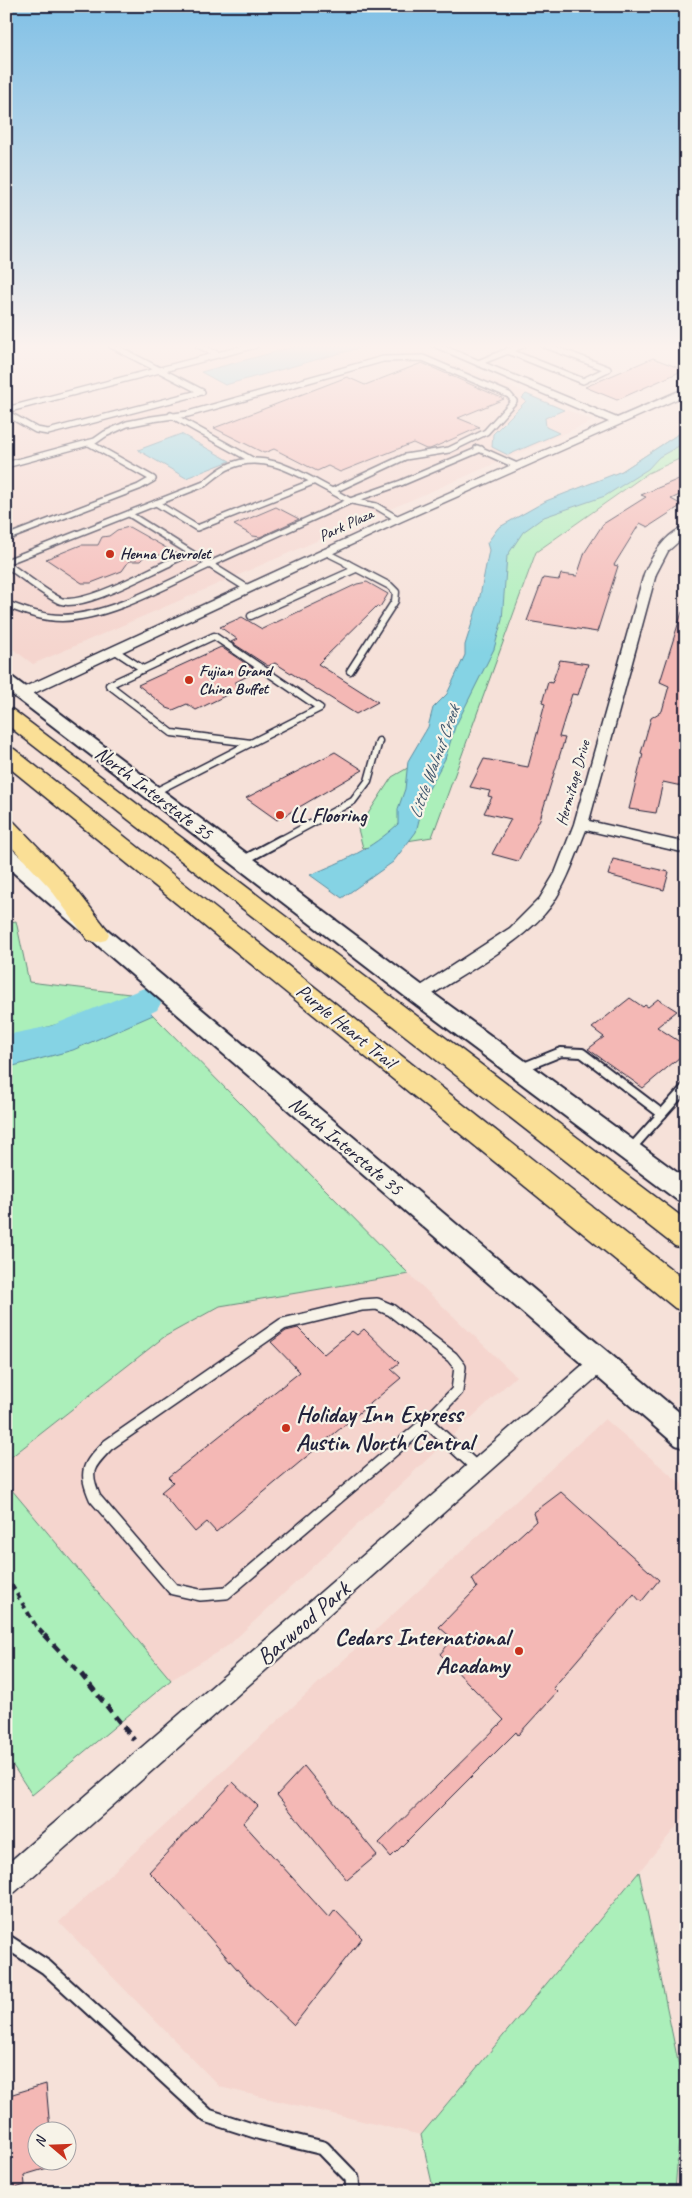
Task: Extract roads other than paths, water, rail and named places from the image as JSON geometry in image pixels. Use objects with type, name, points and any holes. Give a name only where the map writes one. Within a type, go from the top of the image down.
[{"type":"highway","name":"Purple Heart Trail","points":[[6,714],[686,1237]]},
{"type":"highway","name":"Purple Heart Trail","points":[[6,754],[686,1299]]},
{"type":"highway","points":[[6,827],[57,880],[97,934]]},
{"type":"main road","name":"North Interstate 35","points":[[14,687],[419,995],[686,1193]]},
{"type":"main road","name":"North Interstate 35","points":[[6,855],[686,1436]]},
{"type":"street","name":"Park Plaza","points":[[14,687],[114,650],[325,552],[558,448]]},
{"type":"street","name":"Hermitage Drive","points":[[419,995],[516,932],[546,901],[562,873],[581,824],[656,558],[673,545],[686,530]]},
{"type":"street","points":[[581,824],[686,848]]},
{"type":"street","name":"Barwood Park","points":[[6,1883],[600,1362]]},
{"type":"lane","points":[[6,465],[72,448]]},
{"type":"lane","points":[[6,538],[139,487],[153,479],[97,448]]},
{"type":"lane","points":[[229,448],[252,460]]},
{"type":"lane","points":[[332,491],[405,457],[454,448]]},
{"type":"lane","points":[[478,448],[517,466]]},
{"type":"lane","points":[[6,604],[31,615],[46,617],[79,616],[128,602],[350,501],[401,483],[481,449]]},
{"type":"lane","points":[[6,563],[204,484],[230,466],[252,460],[273,461],[350,501],[376,506],[398,519]]},
{"type":"lane","points":[[156,503],[197,528],[314,482]]},
{"type":"lane","points":[[129,514],[247,588]]},
{"type":"lane","points":[[325,552],[390,586],[396,592],[395,601],[350,671]]},
{"type":"lane","points":[[6,563],[60,601],[72,602],[92,598],[191,554]]},
{"type":"lane","points":[[251,616],[356,569]]},
{"type":"lane","points":[[72,602],[79,616]]},
{"type":"lane","points":[[153,793],[252,743],[320,708],[214,636],[109,685],[172,733],[252,743]]},
{"type":"lane","points":[[114,650],[143,669]]},
{"type":"lane","points":[[242,861],[352,801],[364,790],[372,774],[379,741]]},
{"type":"lane","points":[[519,1070],[561,1052],[582,1053],[662,1114]]},
{"type":"lane","points":[[629,1151],[686,1088]]},
{"type":"lane","points":[[377,1304],[391,1310],[452,1357],[460,1367],[457,1392],[427,1422],[226,1593],[208,1596],[187,1595],[173,1589],[95,1498],[87,1480],[92,1462],[108,1445],[283,1324],[362,1305],[377,1304]]},
{"type":"lane","points":[[427,1422],[478,1469]]},
{"type":"lane","points":[[6,1940],[46,1967],[208,2116],[261,2133],[323,2148],[352,2178],[353,2192]]},
{"type":"water","points":[[145,448],[206,448],[230,461],[186,478],[138,450]]},
{"type":"water","points":[[493,448],[525,448],[508,455]]},
{"type":"water","points":[[658,448],[676,448],[659,457],[648,469],[605,496],[544,517],[523,532],[507,556],[502,620],[494,649],[455,727],[445,759],[425,796],[416,832],[393,862],[342,898],[310,875],[357,854],[378,841],[398,824],[398,809],[405,789],[408,761],[428,727],[433,708],[447,694],[465,655],[465,645],[479,601],[489,550],[487,543],[498,528],[546,501],[622,471]]},
{"type":"water","points":[[130,994],[153,1015],[73,1050],[6,1068],[6,1039],[89,1015]]},
{"type":"waterway","name":"Little Walnut Creek","points":[[6,1049],[61,1037],[144,1001]]},
{"type":"place","name":"Henna Chevrolet","points":[[110,554]]},
{"type":"place","name":"Fujian Grand China Buffet","points":[[189,680]]},
{"type":"place","name":"LL Flooring","points":[[280,815]]},
{"type":"place","name":"Holiday Inn Express Austin North Central","points":[[286,1428]]},
{"type":"place","name":"Cedars International Acadamy","points":[[519,1651]]}]
